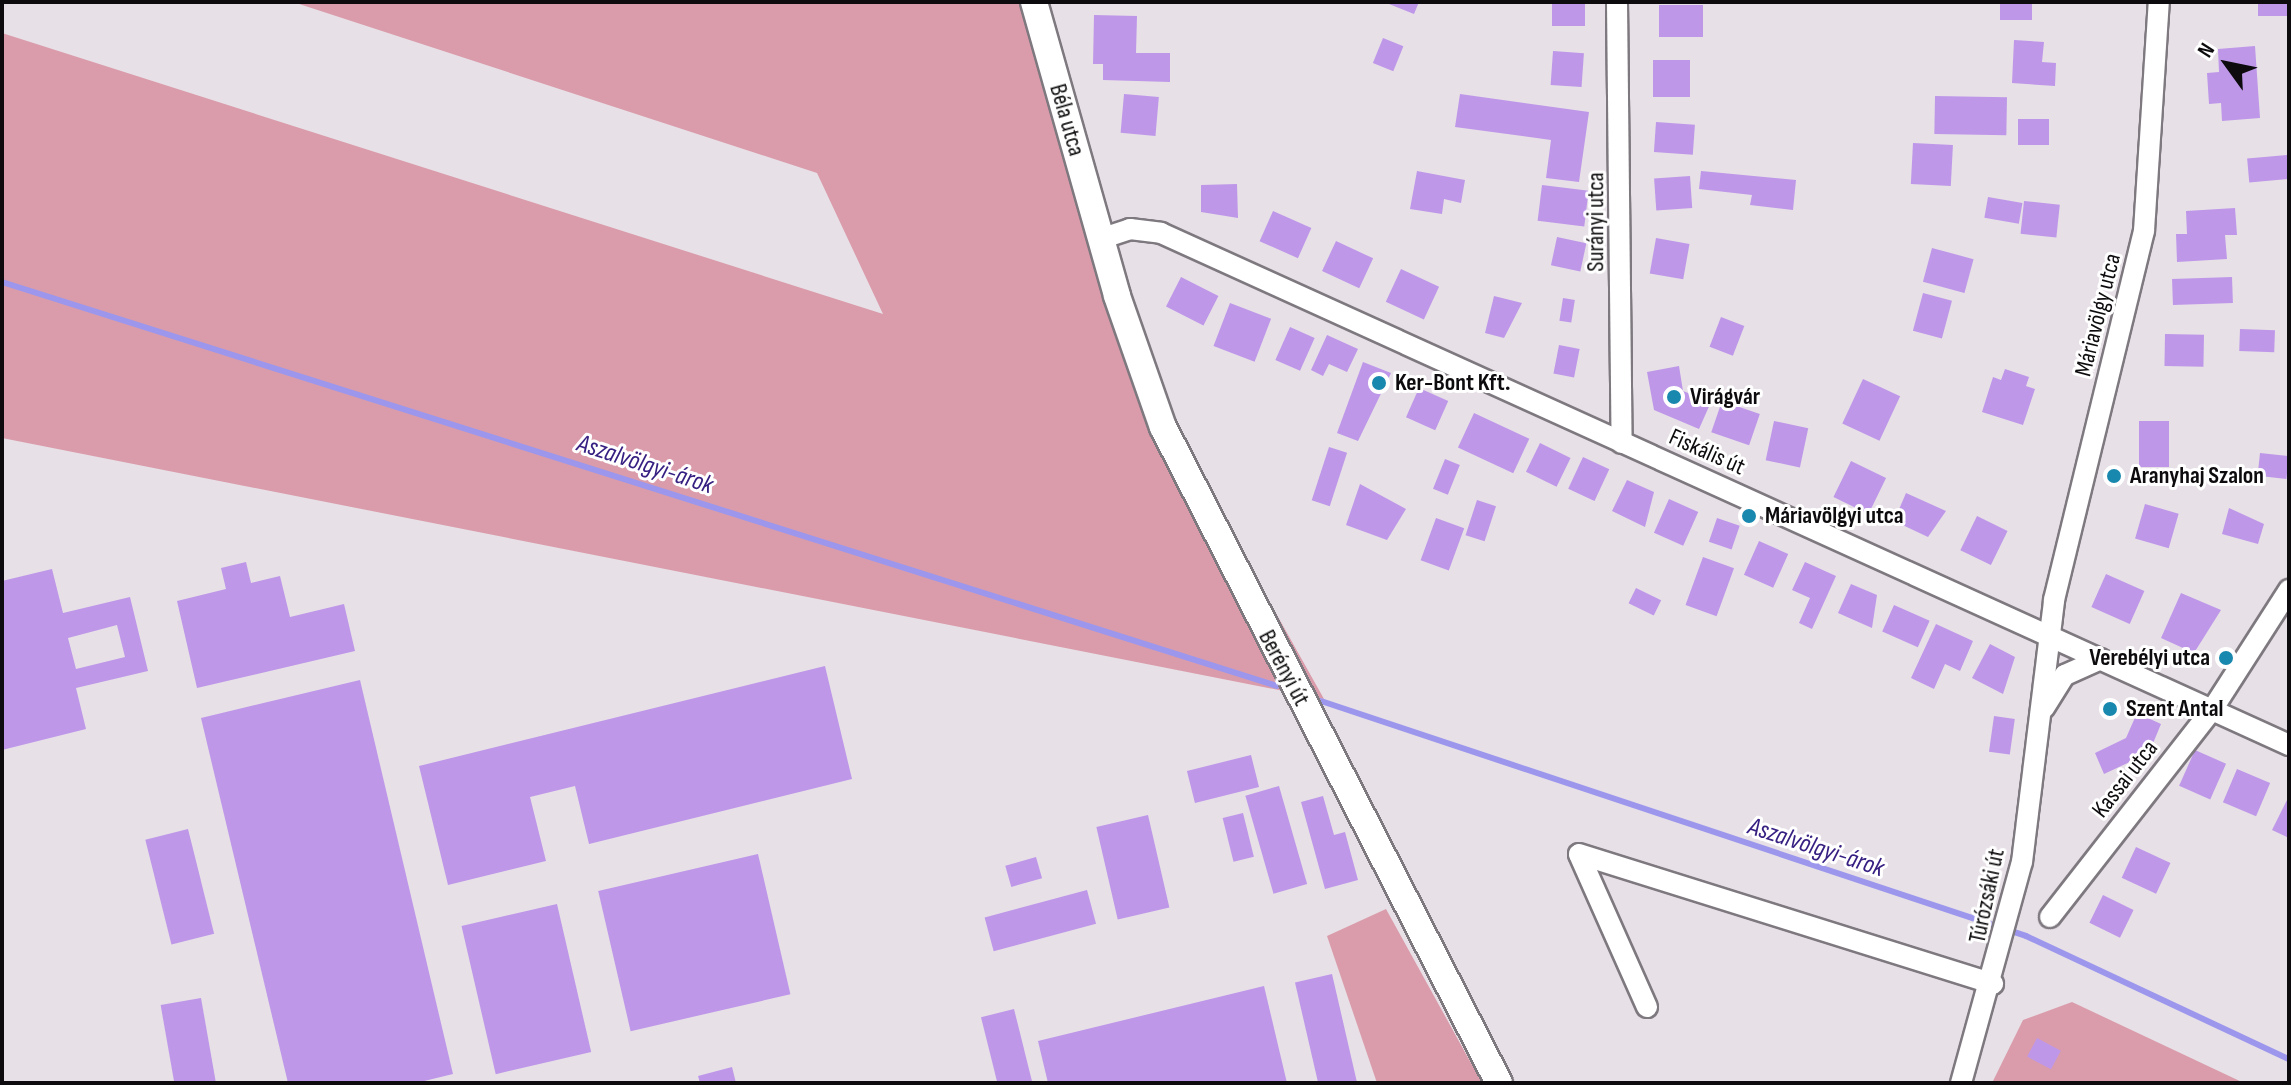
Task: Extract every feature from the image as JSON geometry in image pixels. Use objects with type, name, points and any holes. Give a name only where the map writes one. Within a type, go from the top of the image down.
[{"type":"main road","name":"Béla utca","points":[[1034,2],[1100,239]]},
{"type":"main road","name":"Berényi út","points":[[1100,239],[1143,374],[1198,503],[1499,1083]]},
{"type":"street","name":"Surányi utca","points":[[1617,2],[1622,443]]},
{"type":"street","name":"Máriavölgy utca","points":[[2048,635],[2144,231],[2159,2]]},
{"type":"street","name":"Fiskális út","points":[[1100,239],[1130,229],[1161,233],[2289,745]]},
{"type":"street","name":"Kassai utca","points":[[2050,917],[2212,710],[2289,590]]},
{"type":"street","name":"Túrózsáki út","points":[[1961,1083],[1993,984],[2012,907],[2040,715],[2048,635]]},
{"type":"street","name":"Túrózsáki út","points":[[2040,715],[2065,675],[2101,659]]},
{"type":"street","points":[[1647,1007],[1579,854],[1993,984]]},
{"type":"shaded area","points":[[293,2],[1019,2],[1145,379],[1324,699],[2,438],[2,33],[883,314],[817,173]]},
{"type":"shaded area","points":[[1386,909],[1482,1083],[1377,1083],[1327,936]]},
{"type":"shaded area","points":[[2072,1002],[2244,1083],[1992,1083],[2023,1020]]},
{"type":"building","points":[[1384,2],[1419,2],[1414,14]]},
{"type":"building","points":[[1552,2],[1585,2],[1585,26],[1552,26]]},
{"type":"building","points":[[2000,2],[2032,2],[2032,20],[2000,20]]},
{"type":"building","points":[[2258,2],[2289,2],[2289,16],[2258,16]]},
{"type":"building","points":[[1659,5],[1703,5],[1703,37],[1659,37]]},
{"type":"building","points":[[1094,15],[1137,16],[1136,53],[1170,53],[1170,82],[1103,80],[1103,64],[1093,64]]},
{"type":"building","points":[[1383,38],[1403,46],[1393,71],[1373,63]]},
{"type":"building","points":[[2014,40],[2044,42],[2042,62],[2056,63],[2055,86],[2012,83]]},
{"type":"building","points":[[2255,46],[2260,118],[2222,121],[2221,103],[2209,104],[2207,73],[2219,72],[2218,49]]},
{"type":"building","points":[[1553,51],[1584,53],[1582,87],[1551,85]]},
{"type":"building","points":[[1653,60],[1690,60],[1690,97],[1653,97]]},
{"type":"building","points":[[1124,94],[1159,97],[1155,136],[1121,133]]},
{"type":"building","points":[[1460,94],[1589,112],[1579,182],[1546,178],[1551,140],[1455,127]]},
{"type":"building","points":[[1935,96],[2007,97],[2006,135],[1934,134]]},
{"type":"building","points":[[2018,119],[2049,119],[2049,145],[2018,145]]},
{"type":"building","points":[[1656,122],[1695,125],[1693,155],[1654,152]]},
{"type":"building","points":[[1913,143],[1953,145],[1951,186],[1911,184]]},
{"type":"building","points":[[2287,155],[2289,179],[2249,182],[2247,158]]},
{"type":"building","points":[[1417,171],[1465,180],[1461,203],[1444,199],[1442,214],[1410,209]]},
{"type":"building","points":[[1701,171],[1796,180],[1793,210],[1750,205],[1752,195],[1699,189]]},
{"type":"building","points":[[1690,176],[1692,208],[1656,210],[1654,179]]},
{"type":"building","points":[[1237,184],[1238,218],[1201,212],[1201,185]]},
{"type":"building","points":[[1542,185],[1589,191],[1584,226],[1538,221]]},
{"type":"building","points":[[1988,197],[2022,203],[2019,224],[1984,218]]},
{"type":"building","points":[[2024,201],[2060,205],[2056,238],[2021,234]]},
{"type":"building","points":[[2235,208],[2237,235],[2225,235],[2227,259],[2177,262],[2176,234],[2187,234],[2186,211]]},
{"type":"building","points":[[1273,211],[1311,228],[1298,258],[1260,241]]},
{"type":"building","points":[[1557,237],[1586,243],[1580,272],[1551,265]]},
{"type":"building","points":[[1656,238],[1689,244],[1683,279],[1650,273]]},
{"type":"building","points":[[1336,241],[1373,258],[1359,288],[1322,271]]},
{"type":"building","points":[[1932,248],[1974,259],[1964,293],[1923,282]]},
{"type":"building","points":[[1401,269],[1439,287],[1424,319],[1386,302]]},
{"type":"building","points":[[1181,277],[1218,296],[1203,325],[1166,306]]},
{"type":"building","points":[[2232,277],[2233,303],[2173,305],[2172,279]]},
{"type":"building","points":[[1923,293],[1952,301],[1942,338],[1913,331]]},
{"type":"building","points":[[1494,296],[1522,303],[1504,338],[1485,333]]},
{"type":"building","points":[[1563,298],[1575,300],[1571,323],[1559,321]]},
{"type":"building","points":[[1230,303],[1271,319],[1255,362],[1214,346]]},
{"type":"building","points":[[1721,317],[1744,326],[1733,356],[1710,347]]},
{"type":"building","points":[[1290,327],[1315,338],[1300,371],[1275,360]]},
{"type":"building","points":[[2240,329],[2275,330],[2274,352],[2239,351]]},
{"type":"building","points":[[2165,334],[2204,335],[2203,367],[2164,366]]},
{"type":"building","points":[[1327,335],[1358,349],[1347,372],[1329,364],[1323,376],[1311,370]]},
{"type":"building","points":[[1559,345],[1580,349],[1574,377],[1553,373]]},
{"type":"building","points":[[1363,362],[1391,373],[1358,441],[1337,433]]},
{"type":"building","name":"Virágvár","points":[[1679,366],[1683,391],[1711,402],[1699,429],[1654,410],[1647,372]]},
{"type":"building","points":[[2005,369],[2029,377],[2026,386],[2035,389],[2023,425],[1982,412],[1993,377],[2001,380]]},
{"type":"building","points":[[1863,379],[1900,396],[1879,441],[1842,423]]},
{"type":"building","points":[[1419,388],[1448,401],[1435,430],[1406,417]]},
{"type":"building","points":[[1722,401],[1760,414],[1749,445],[1711,432]]},
{"type":"building","points":[[1474,413],[1529,439],[1513,473],[1458,447]]},
{"type":"building","points":[[1774,421],[1808,428],[1800,467],[1766,460]]},
{"type":"building","points":[[2139,421],[2169,421],[2169,467],[2139,467]]},
{"type":"building","points":[[1540,443],[1571,458],[1557,487],[1526,472]]},
{"type":"building","points":[[1329,447],[1347,453],[1330,506],[1312,500]]},
{"type":"building","points":[[2260,453],[2289,456],[2286,479],[2258,476]]},
{"type":"building","points":[[1583,457],[1609,469],[1594,501],[1568,489]]},
{"type":"building","points":[[1445,459],[1460,465],[1448,495],[1433,489]]},
{"type":"building","points":[[1851,461],[1886,478],[1869,514],[1833,497]]},
{"type":"building","points":[[1627,480],[1654,492],[1645,527],[1612,511]]},
{"type":"building","points":[[1360,484],[1406,509],[1387,540],[1346,525]]},
{"type":"building","points":[[1906,493],[1946,511],[1928,537],[1894,521]]},
{"type":"building","points":[[1669,499],[1698,512],[1683,546],[1654,533]]},
{"type":"building","points":[[1477,500],[1496,506],[1485,541],[1466,535]]},
{"type":"building","points":[[2145,504],[2179,514],[2169,548],[2135,539]]},
{"type":"building","points":[[2229,508],[2264,524],[2258,544],[2222,534]]},
{"type":"building","points":[[1977,516],[2008,531],[1991,565],[1960,550]]},
{"type":"building","points":[[1436,518],[1464,528],[1449,571],[1421,560]]},
{"type":"building","points":[[1717,518],[1740,526],[1732,549],[1709,542]]},
{"type":"building","points":[[1759,541],[1788,554],[1773,588],[1744,575]]},
{"type":"building","points":[[1703,557],[1734,568],[1717,616],[1686,605]]},
{"type":"building","points":[[246,562],[251,583],[280,576],[290,617],[344,604],[355,651],[197,688],[177,601],[226,589],[221,568]]},
{"type":"building","points":[[1805,562],[1836,576],[1812,629],[1799,623],[1810,598],[1792,590]]},
{"type":"building","points":[[52,569],[63,613],[130,597],[148,671],[76,688],[86,729],[2,750],[2,581]],"holes":[[[117,625],[125,657],[76,669],[68,638]]]},
{"type":"building","points":[[2106,574],[2144,591],[2130,624],[2091,607]]},
{"type":"building","points":[[1851,584],[1877,595],[1872,628],[1838,613]]},
{"type":"building","points":[[1636,588],[1661,600],[1654,616],[1629,603]]},
{"type":"building","points":[[2181,593],[2221,610],[2194,653],[2161,638]]},
{"type":"building","points":[[1894,605],[1930,621],[1918,647],[1882,631]]},
{"type":"building","points":[[1936,624],[1973,641],[1960,671],[1945,664],[1934,689],[1911,678]]},
{"type":"building","points":[[1990,644],[2015,657],[2003,694],[1972,678]]},
{"type":"building","points":[[825,666],[852,779],[589,844],[575,786],[530,797],[546,861],[448,885],[419,766]]},
{"type":"building","points":[[360,680],[453,1074],[416,1083],[288,1083],[201,718]]},
{"type":"building","points":[[2137,713],[2161,724],[2149,753],[2104,774],[2095,753],[2126,738]]},
{"type":"building","points":[[1994,716],[2015,719],[2010,755],[1989,752]]},
{"type":"building","points":[[2195,750],[2226,764],[2210,799],[2179,786]]},
{"type":"building","points":[[1251,755],[1259,787],[1195,803],[1187,771]]},
{"type":"building","points":[[2237,769],[2270,783],[2256,816],[2223,802]]},
{"type":"building","points":[[1279,786],[1307,884],[1273,894],[1245,796]]},
{"type":"building","points":[[1323,796],[1334,835],[1345,832],[1358,880],[1325,889],[1301,802]]},
{"type":"building","points":[[2289,796],[2289,838],[2272,830]]},
{"type":"building","points":[[1243,813],[1254,857],[1234,862],[1223,818]]},
{"type":"building","points":[[1148,815],[1169,908],[1118,919],[1096,827]]},
{"type":"building","points":[[188,829],[214,934],[171,944],[145,840]]},
{"type":"building","points":[[2136,847],[2170,863],[2156,894],[2122,878]]},
{"type":"building","points":[[758,854],[790,994],[631,1031],[598,891]]},
{"type":"building","points":[[1036,857],[1042,878],[1011,887],[1005,866]]},
{"type":"building","points":[[1087,890],[1096,924],[994,951],[985,917]]},
{"type":"building","points":[[2103,895],[2134,910],[2120,938],[2089,923]]},
{"type":"building","points":[[557,904],[591,1052],[496,1074],[462,926]]},
{"type":"building","points":[[1332,974],[1357,1083],[1318,1083],[1295,983]]},
{"type":"building","points":[[1264,986],[1287,1083],[1048,1083],[1038,1041]]},
{"type":"building","points":[[201,998],[216,1083],[174,1083],[161,1005]]},
{"type":"building","points":[[1014,1009],[1032,1083],[997,1083],[981,1017]]},
{"type":"building","points":[[2037,1038],[2061,1051],[2051,1069],[2027,1057]]},
{"type":"building","points":[[732,1067],[736,1083],[700,1083],[698,1076]]},
{"type":"waterway","name":"Aszalvölgyi-árok","points":[[2,282],[1277,686]]},
{"type":"waterway","name":"Aszalvölgyi-árok","points":[[1321,701],[2026,936],[2289,1059]]},
{"type":"place","name":"Ker-Bont Kft.","points":[[1379,383]]},
{"type":"place","name":"Virágvár","points":[[1674,397]]},
{"type":"place","name":"Aranyhaj Szalon","points":[[2114,476]]},
{"type":"place","name":"Máriavölgyi utca","points":[[1749,516]]},
{"type":"place","name":"Verebélyi utca","points":[[2226,658]]},
{"type":"place","name":"Szent Antal","points":[[2110,709]]}]
